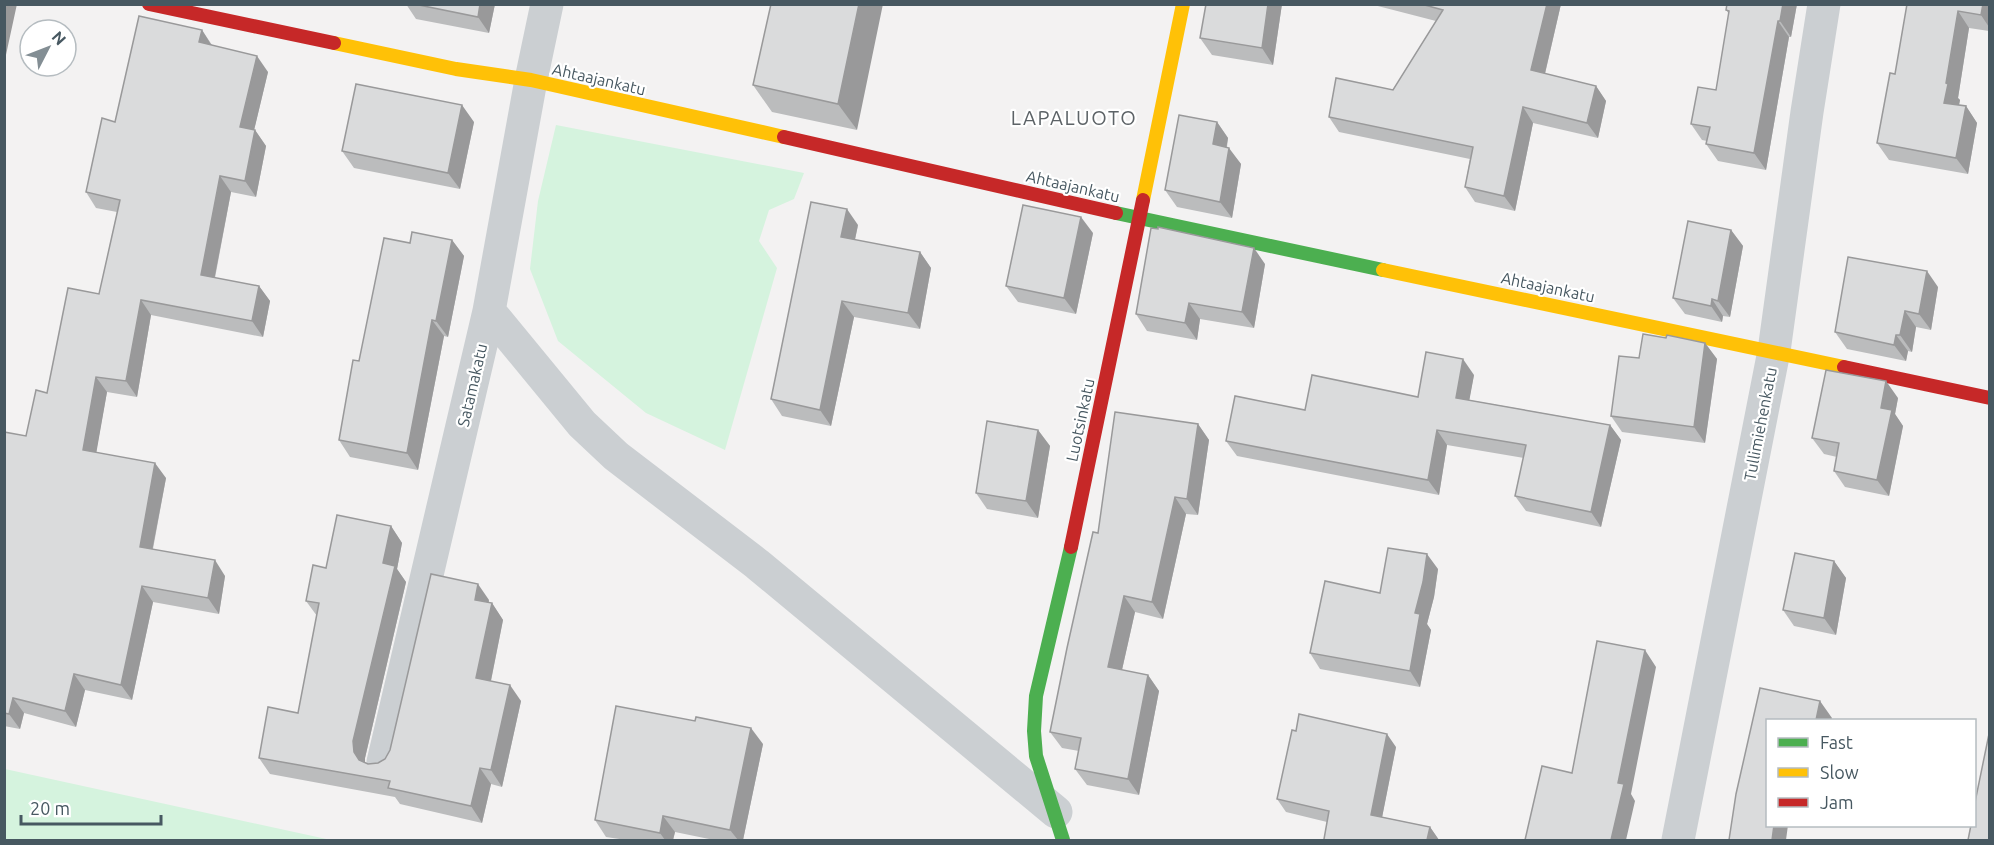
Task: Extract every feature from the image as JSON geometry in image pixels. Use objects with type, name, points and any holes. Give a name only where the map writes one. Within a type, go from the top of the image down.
[{"type":"street","name":"Ahtaajankatu","points":[[149,4],[456,69],[531,80],[1139,218],[1989,398]]},
{"type":"street","name":"Satamakatu","points":[[383,762],[489,311],[547,4]]},
{"type":"street","name":"Luotsinkatu","points":[[1059,826],[1036,756],[1034,731],[1036,696],[1072,542],[1183,4]]},
{"type":"street","name":"Tullimiehenkatu","points":[[1678,840],[1774,351],[1824,4]]},
{"type":"street","points":[[489,311],[582,424],[616,456],[757,564],[1059,826]]},
{"type":"green space","points":[[556,125],[804,173],[794,199],[769,210],[759,241],[777,268],[725,450],[646,413],[558,341],[530,269],[538,201]]},
{"type":"green space","points":[[5,769],[331,840],[5,840]]},
{"type":"building","points":[[414,4],[480,4],[478,17]]},
{"type":"building","points":[[771,4],[859,4],[838,104],[753,85]]},
{"type":"building","points":[[1206,4],[1268,4],[1262,48],[1200,38]]},
{"type":"building","points":[[1421,4],[1547,4],[1531,70],[1596,86],[1587,123],[1523,107],[1504,196],[1465,187],[1473,147],[1329,117],[1336,78],[1393,90],[1443,10]]},
{"type":"building","points":[[1727,4],[1783,4],[1754,153],[1706,144],[1710,127],[1691,124],[1698,87],[1716,90],[1729,11],[1726,10]]},
{"type":"building","points":[[1907,4],[1983,4],[1981,15],[1958,11],[1944,103],[1966,106],[1956,158],[1877,143],[1890,73],[1895,74]]},
{"type":"building","points":[[139,16],[202,30],[199,42],[257,56],[240,127],[255,130],[245,181],[220,176],[201,275],[259,286],[252,321],[141,300],[126,381],[96,377],[83,450],[155,463],[140,547],[215,560],[208,598],[142,586],[121,685],[74,674],[65,711],[13,698],[9,714],[4,713],[4,432],[26,436],[36,390],[47,393],[68,288],[99,294],[120,200],[86,192],[102,118],[115,122]]},
{"type":"building","points":[[356,84],[462,105],[448,173],[342,151]]},
{"type":"building","points":[[1179,115],[1217,122],[1213,144],[1229,148],[1220,202],[1165,190]]},
{"type":"building","points":[[811,202],[847,209],[841,237],[920,252],[908,313],[842,301],[820,410],[771,399]]},
{"type":"building","points":[[1023,205],[1081,217],[1064,298],[1006,286]]},
{"type":"building","points":[[1688,221],[1731,230],[1718,301],[1712,299],[1711,306],[1673,298]]},
{"type":"building","points":[[1158,227],[1254,248],[1242,312],[1189,303],[1185,323],[1136,314],[1151,228],[1158,229]]},
{"type":"building","points":[[412,232],[452,240],[436,321],[432,320],[407,453],[339,440],[353,360],[359,361],[384,238],[410,243]]},
{"type":"building","points":[[1848,257],[1927,271],[1919,314],[1905,311],[1900,335],[1896,335],[1894,345],[1835,332]]},
{"type":"building","points":[[1643,334],[1666,338],[1667,335],[1705,343],[1694,427],[1611,416],[1619,356],[1639,358]]},
{"type":"building","points":[[1426,352],[1463,359],[1456,398],[1610,425],[1591,512],[1515,496],[1526,445],[1437,430],[1428,480],[1226,441],[1235,396],[1305,410],[1312,375],[1418,397]]},
{"type":"building","points":[[1826,370],[1886,381],[1881,408],[1892,410],[1877,480],[1834,471],[1839,443],[1812,438]]},
{"type":"building","points":[[1115,412],[1198,424],[1187,499],[1175,497],[1152,602],[1124,596],[1108,667],[1148,675],[1128,779],[1075,769],[1081,738],[1050,732],[1093,532],[1098,533]]},
{"type":"building","points":[[987,421],[1038,430],[1026,501],[976,493]]},
{"type":"building","points":[[337,515],[391,526],[383,563],[395,566],[353,741],[354,752],[359,760],[368,764],[378,763],[385,759],[390,750],[431,574],[478,584],[475,600],[492,603],[476,678],[510,685],[491,770],[480,768],[471,806],[388,788],[390,781],[259,758],[268,707],[298,713],[319,603],[306,601],[313,565],[326,568]]},
{"type":"building","points":[[1388,548],[1427,554],[1415,613],[1420,614],[1410,671],[1310,653],[1325,581],[1380,593]]},
{"type":"building","points":[[1795,553],[1834,561],[1824,618],[1783,610]]},
{"type":"building","points":[[1597,641],[1645,650],[1618,783],[1624,784],[1611,840],[1525,840],[1542,766],[1572,773]]},
{"type":"building","points":[[1760,688],[1820,701],[1816,719],[1766,719],[1766,827],[1774,827],[1772,840],[1729,840],[1736,794]]},
{"type":"building","points":[[616,706],[695,721],[696,717],[751,728],[730,830],[663,816],[660,833],[595,820]]},
{"type":"building","points":[[1299,714],[1387,734],[1371,815],[1430,827],[1427,840],[1326,840],[1324,839],[1329,811],[1277,799],[1292,730],[1296,731]]},
{"type":"building","points":[[1989,734],[1989,840],[1968,840],[1971,827],[1976,827],[1976,797]]},
{"type":"traffic: fast","points":[[1116,213],[1383,270]]},
{"type":"traffic: fast","points":[[1063,840],[1036,756],[1034,731],[1036,696],[1071,547]]},
{"type":"traffic: slow","points":[[1143,200],[1183,4]]},
{"type":"traffic: slow","points":[[334,43],[456,69],[531,80],[784,137]]},
{"type":"traffic: slow","points":[[1383,270],[1844,367]]},
{"type":"traffic: jam","points":[[149,4],[334,43]]},
{"type":"traffic: jam","points":[[784,137],[1116,213]]},
{"type":"traffic: jam","points":[[1071,547],[1143,200]]},
{"type":"traffic: jam","points":[[1844,367],[1990,398]]},
{"type":"district","name":"LAPALUOTO","points":[[1074,118]]}]
